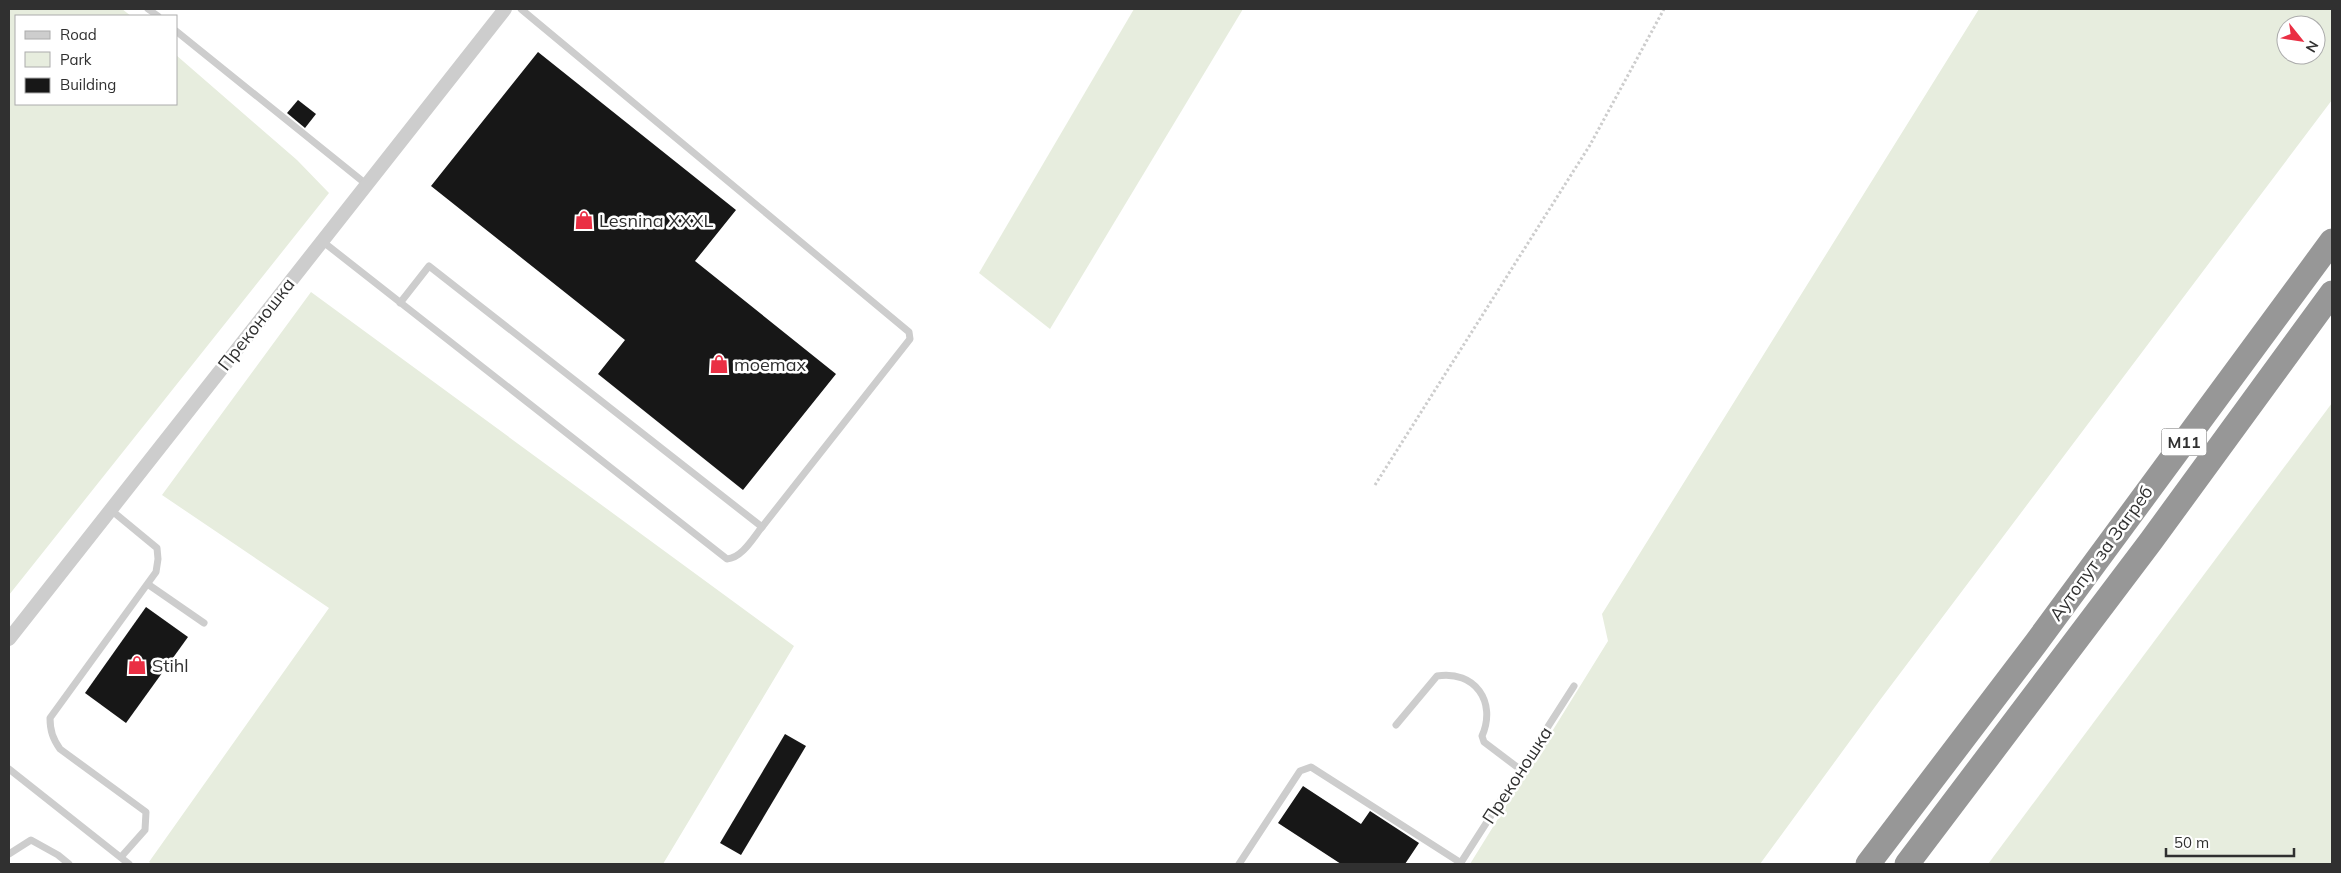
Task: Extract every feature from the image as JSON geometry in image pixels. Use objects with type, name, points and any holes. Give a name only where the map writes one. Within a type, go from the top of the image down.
[{"type":"highway","name":"Аутопут за Загреб","points":[[1868,864],[2030,651],[2332,241]]},
{"type":"highway","name":"Аутопут за Загреб","points":[[1908,864],[2151,541],[2332,293]]},
{"type":"street","name":"Преконошка","points":[[9,639],[505,9]]},
{"type":"lane","points":[[321,241],[728,559],[734,559],[742,552],[910,339],[909,332],[521,9]]},
{"type":"lane","points":[[178,33],[366,184]]},
{"type":"lane","points":[[400,303],[429,266],[762,528]]},
{"type":"lane","points":[[111,510],[157,548],[156,572],[50,718],[54,740],[60,748],[146,812],[145,830],[121,857]]},
{"type":"lane","points":[[148,585],[204,623]]},
{"type":"lane","points":[[1396,725],[1437,676],[1450,674],[1462,677],[1480,691],[1486,705],[1487,724],[1482,736],[1484,742],[1520,770]]},
{"type":"lane","name":"Преконошка","points":[[1460,863],[1574,686]]},
{"type":"lane","points":[[1239,864],[1300,771],[1311,767],[1460,863]]},
{"type":"lane","points":[[9,769],[129,864]]},
{"type":"lane","points":[[9,854],[31,840],[58,855],[68,864]]},
{"type":"path","points":[[1375,485],[1590,145],[1664,9]]},
{"type":"green space","points":[[11,9],[122,9],[130,15],[15,15],[15,105],[178,105],[178,57],[297,160],[329,193],[9,595],[9,12]]},
{"type":"green space","points":[[1134,9],[1243,9],[1050,329],[979,273]]},
{"type":"green space","points":[[1979,9],[2332,9],[2332,100],[1880,700],[1760,864],[1470,864],[1608,641],[1602,614]]},
{"type":"green space","points":[[311,292],[794,646],[663,864],[152,864],[149,862],[329,608],[162,495]]},
{"type":"green space","points":[[2332,403],[2332,864],[1988,864]]},
{"type":"building","points":[[538,52],[736,210],[695,261],[836,374],[743,490],[598,374],[625,340],[431,186]]},
{"type":"building","points":[[298,100],[316,114],[305,128],[287,113]]},
{"type":"building","points":[[146,607],[188,637],[126,723],[85,693]]},
{"type":"building","points":[[785,734],[806,746],[741,855],[720,843]]},
{"type":"building","points":[[1303,786],[1361,824],[1370,811],[1419,843],[1405,864],[1341,864],[1278,823]]},
{"type":"place","name":"Lesnina XXXL","points":[[584,220]]},
{"type":"place","name":"moemax","points":[[719,364]]},
{"type":"place","name":"Stihl","points":[[137,665]]}]
